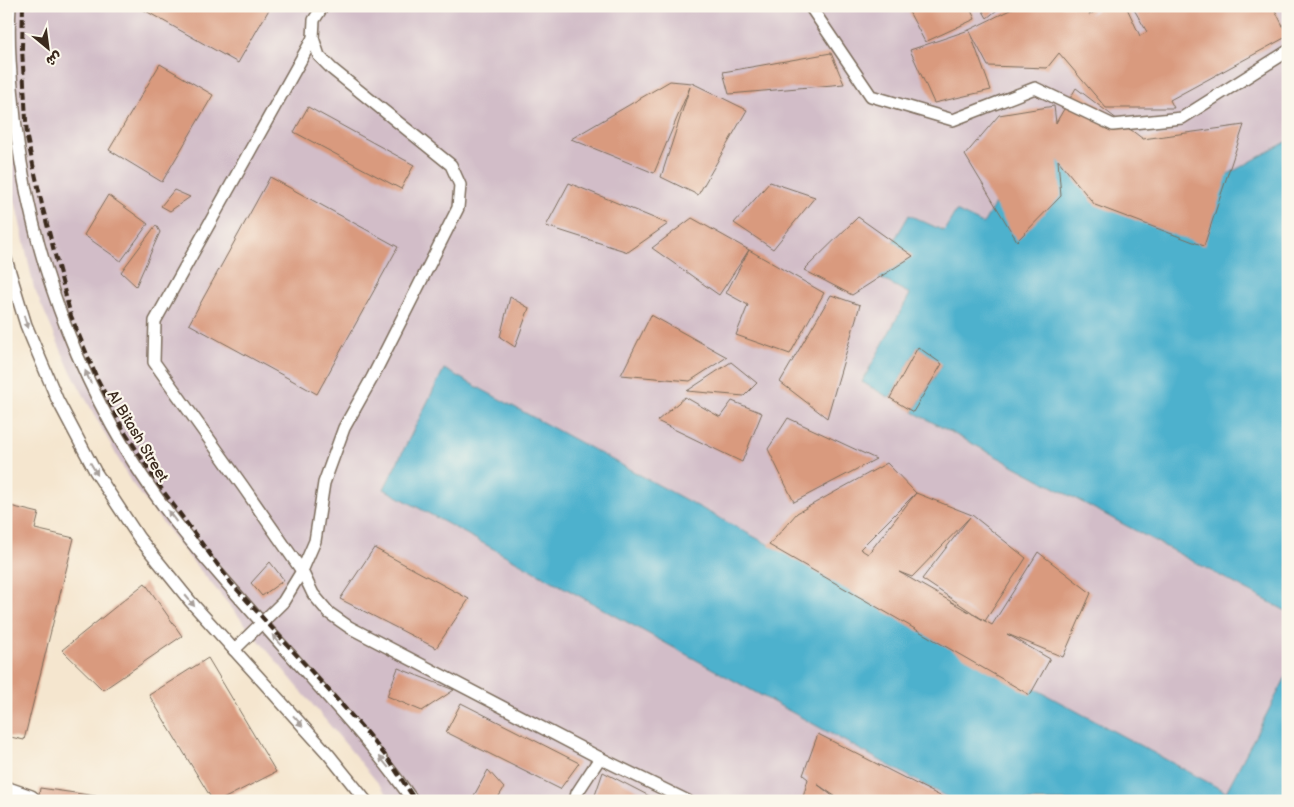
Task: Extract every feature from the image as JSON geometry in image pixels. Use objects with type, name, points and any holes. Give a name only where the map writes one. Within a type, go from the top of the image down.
[{"type":"street","points":[[6,794],[29,801]]},
{"type":"lane","name":"Al Bitash Street","points":[[10,6],[10,68],[23,180],[38,243],[52,288],[71,340],[94,391],[120,440],[150,487],[184,532],[262,624],[360,732],[399,780],[413,801]]},
{"type":"lane","points":[[234,650],[283,602],[302,571],[315,541],[324,483],[344,428],[372,378],[458,208],[460,185],[452,165],[332,69],[320,56],[313,38],[314,20],[323,6]]},
{"type":"lane","points":[[810,6],[870,96],[953,120],[1035,88],[1113,125],[1182,118],[1288,51]]},
{"type":"lane","points":[[313,38],[155,321],[154,362],[242,484],[302,571],[313,594],[329,613],[349,628],[600,758],[688,801]]},
{"type":"lane","points":[[6,259],[26,325],[53,391],[95,471],[139,538],[190,601],[329,755],[366,801]]},
{"type":"lane","points":[[575,801],[577,793],[600,758]]},
{"type":"shaded area","points":[[6,6],[1288,6],[1288,141],[1181,200],[1041,125],[983,224],[945,231],[909,215],[910,294],[862,381],[890,398],[918,346],[943,365],[914,413],[1288,612],[1288,673],[1222,801],[393,801],[190,558],[131,482],[69,368],[34,288],[7,163]]},
{"type":"water","points":[[1041,124],[1181,200],[1288,141],[1288,612],[913,412],[942,365],[918,347],[890,398],[862,382],[910,294],[874,275],[909,215],[944,231],[956,211],[983,224]]},
{"type":"water","points":[[444,369],[1226,792],[1288,673],[1288,801],[954,801],[384,489]]},
{"type":"building","points":[[137,6],[271,6],[238,63]]},
{"type":"building","points":[[906,6],[969,6],[975,19],[925,42]]},
{"type":"building","points":[[980,6],[1002,6],[987,18]]},
{"type":"building","points":[[1018,6],[1096,6],[1089,15],[1105,6],[1126,6],[1140,36],[1147,32],[1132,6],[1273,6],[1288,36],[1170,100],[1174,108],[1106,108],[1059,53],[1047,68],[988,66],[969,30]]},
{"type":"building","points":[[969,30],[991,90],[934,103],[910,50]]},
{"type":"building","points":[[831,53],[844,84],[729,94],[723,72]]},
{"type":"building","points":[[160,64],[213,95],[162,182],[109,150]]},
{"type":"building","points":[[670,81],[692,83],[747,110],[698,195],[661,177],[690,87],[654,173],[571,139]]},
{"type":"building","points":[[1076,88],[1143,139],[1244,125],[1204,246],[1095,205],[1058,160],[1061,196],[1017,241],[965,155],[999,115],[1054,106],[1056,123]]},
{"type":"building","points":[[308,107],[414,165],[401,189],[294,132]]},
{"type":"building","points":[[270,177],[398,247],[317,394],[189,324]]},
{"type":"building","points":[[770,182],[815,197],[773,249],[734,223]]},
{"type":"building","points":[[569,183],[668,224],[628,252],[546,226]]},
{"type":"building","points":[[174,190],[190,197],[170,211],[161,206]]},
{"type":"building","points":[[108,195],[148,224],[121,261],[84,235]]},
{"type":"building","points":[[858,217],[913,256],[852,295],[804,270]]},
{"type":"building","points":[[692,218],[749,250],[719,295],[652,248]]},
{"type":"building","points":[[156,225],[160,232],[136,286],[121,272]]},
{"type":"building","points":[[749,250],[824,293],[790,354],[736,335],[748,305],[726,293]]},
{"type":"building","points":[[831,295],[860,305],[827,418],[780,382]]},
{"type":"building","points":[[510,297],[529,308],[515,347],[500,337]]},
{"type":"building","points":[[651,315],[727,357],[690,381],[621,375]]},
{"type":"building","points":[[918,347],[942,364],[913,412],[890,398]]},
{"type":"building","points":[[731,362],[757,383],[744,396],[687,391]]},
{"type":"building","points":[[685,397],[720,417],[732,401],[762,413],[742,462],[657,421]]},
{"type":"building","points":[[788,418],[876,459],[794,502],[768,449]]},
{"type":"building","points":[[887,463],[916,493],[972,515],[1026,558],[985,621],[922,579],[970,517],[912,577],[899,572],[992,625],[1038,552],[1091,593],[1063,657],[1007,634],[1050,659],[1030,695],[769,545],[797,513]],"holes":[[[916,493],[868,554],[860,549]]]},
{"type":"building","points":[[6,505],[39,513],[35,529],[74,538],[24,740],[6,736]]},
{"type":"building","points":[[374,548],[469,599],[436,648],[340,599]]},
{"type":"building","points":[[270,562],[284,580],[262,596],[251,583]]},
{"type":"building","points":[[145,583],[182,636],[103,690],[62,650]]},
{"type":"building","points":[[208,658],[276,772],[219,801],[213,801],[149,695]]},
{"type":"building","points":[[398,668],[454,690],[422,711],[387,696]]},
{"type":"building","points":[[461,703],[579,763],[560,789],[446,732]]},
{"type":"building","points":[[818,734],[950,801],[842,801],[817,784],[839,801],[802,801],[808,779],[803,775]]},
{"type":"building","points":[[488,770],[504,788],[496,801],[471,801]]},
{"type":"building","points":[[603,772],[659,801],[593,801]]},
{"type":"building","points":[[40,788],[103,797],[102,801],[38,801]]},
{"type":"railway","points":[[23,6],[22,48],[27,138],[43,209],[71,316],[96,376],[122,427],[158,484],[231,583],[361,726],[388,759],[416,801]]}]
